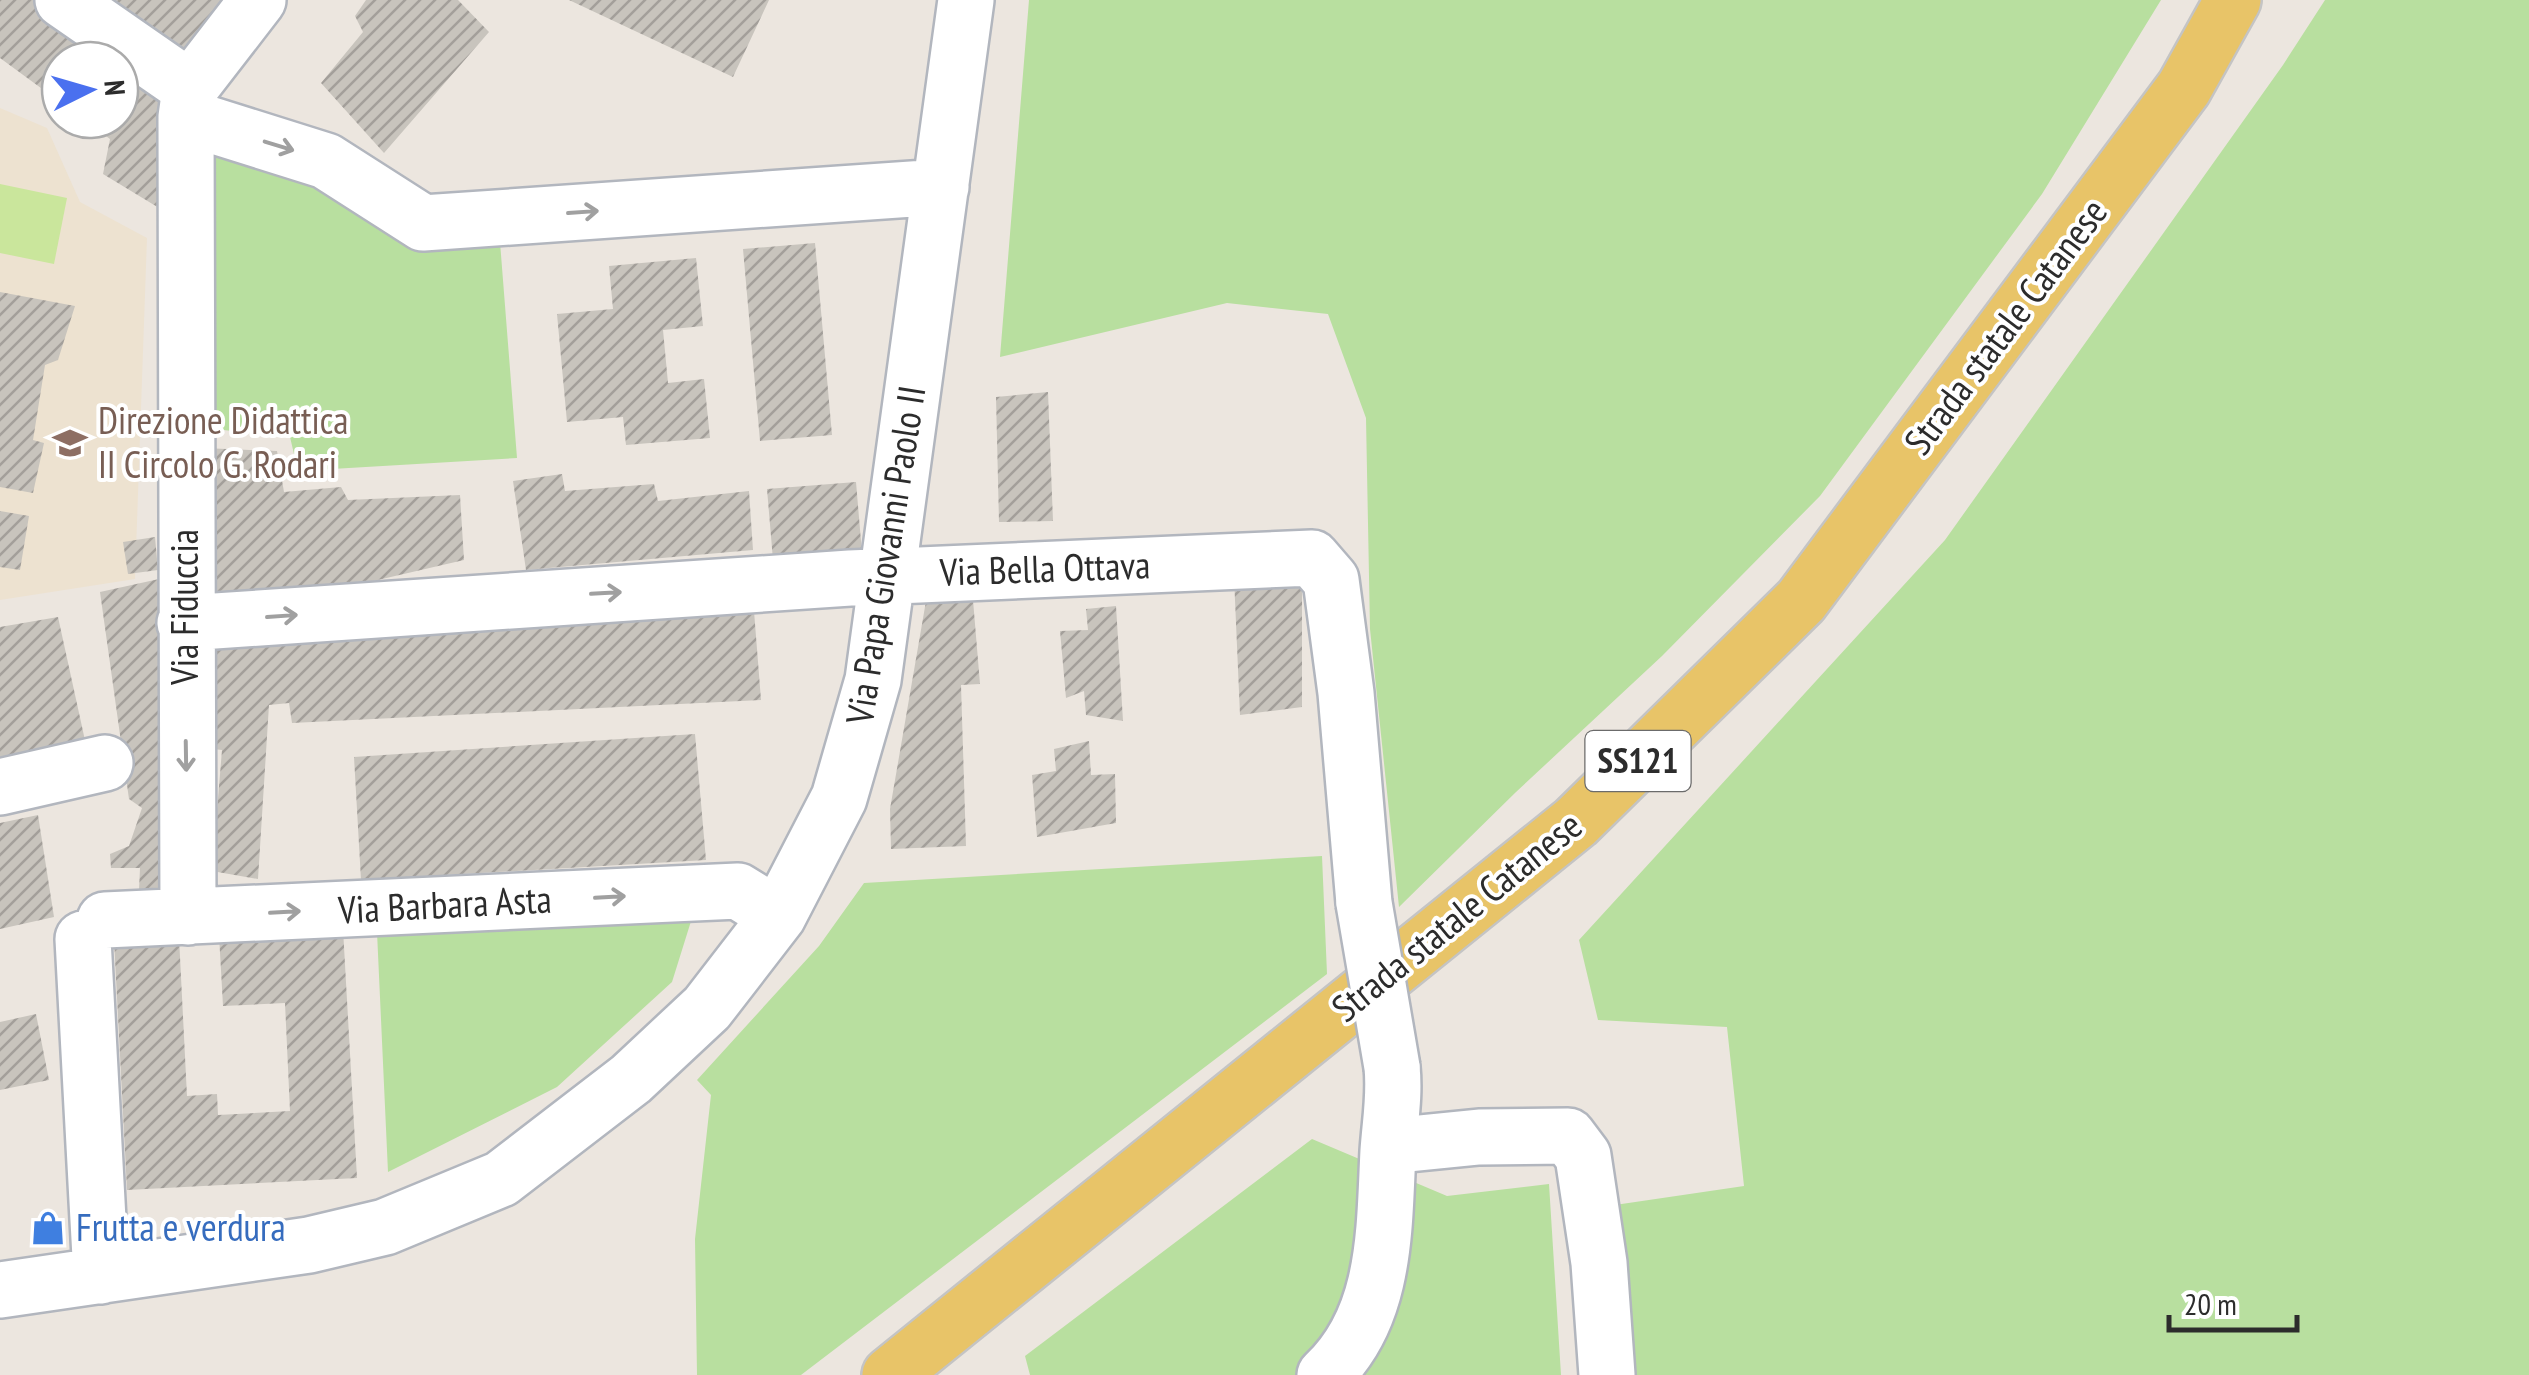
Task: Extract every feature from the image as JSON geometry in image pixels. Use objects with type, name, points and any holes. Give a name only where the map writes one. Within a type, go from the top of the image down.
[{"type":"main road","name":"Strada statale Catanese","points":[[890,1375],[1576,822],[1801,601],[2184,88],[2232,0]]},
{"type":"street","points":[[62,0],[188,102],[326,161],[423,223],[941,187]]},
{"type":"street","points":[[188,102],[258,0]]},
{"type":"street","name":"Via Papa Giovanni Paolo II","points":[[0,1290],[101,1276],[313,1267],[385,1227],[502,1179],[631,1080],[706,1008],[778,916],[839,798],[874,680],[966,0]]},
{"type":"street","name":"Via Fiduccia","points":[[188,102],[188,916]]},
{"type":"street","name":"Via Bella Ottava","points":[[185,624],[888,576],[1312,558],[1331,580],[1346,693],[1364,903],[1395,1097],[1388,1146]]},
{"type":"street","points":[[0,787],[104,763]]},
{"type":"street","name":"Via Barbara Asta","points":[[101,1276],[94,930],[188,916],[738,890],[778,916]]},
{"type":"street","points":[[1326,1375],[1370,1309],[1382,1257],[1388,1146],[1479,1137],[1568,1136],[1583,1156],[1599,1263],[1606,1375]]},
{"type":"shaded area","name":"Direzione Didattica II Circolo G. Rodari","points":[[0,108],[40,125],[40,140],[52,140],[80,202],[147,238],[135,579],[0,600]]},
{"type":"green space","points":[[1029,0],[2161,0],[2042,194],[1820,496],[1662,656],[1399,907],[1370,629],[1366,418],[1328,314],[1227,303],[1000,357]]},
{"type":"green space","points":[[2325,0],[2529,0],[2529,1375],[1625,1375],[1608,1206],[1744,1186],[1727,1027],[1598,1020],[1579,940],[1945,540],[2283,65]]},
{"type":"green space","points":[[212,152],[500,242],[517,458],[298,471],[290,437],[205,428]]},
{"type":"green space","points":[[0,184],[67,198],[54,264],[0,253]]},
{"type":"green space","points":[[1322,856],[1327,974],[801,1375],[697,1375],[695,1239],[711,1095],[697,1080],[819,946],[864,883]]},
{"type":"green space","points":[[692,918],[672,982],[557,1087],[388,1172],[377,932]]},
{"type":"green space","points":[[1312,1139],[1447,1196],[1549,1184],[1561,1375],[1030,1375],[1025,1356]]},
{"type":"building","points":[[0,0],[40,0],[97,40],[40,40],[40,87],[0,58]]},
{"type":"building","points":[[93,0],[222,0],[180,57]]},
{"type":"building","points":[[366,0],[458,0],[489,32],[384,153],[321,83],[363,32],[355,16]]},
{"type":"building","points":[[569,0],[769,0],[733,77]]},
{"type":"building","points":[[140,70],[165,88],[164,211],[103,174],[110,140],[140,140]]},
{"type":"building","points":[[815,243],[832,435],[760,441],[743,249]]},
{"type":"building","points":[[696,258],[703,326],[663,330],[668,383],[704,379],[710,438],[626,445],[623,417],[567,422],[557,314],[613,309],[609,266]]},
{"type":"building","points":[[0,292],[75,306],[58,360],[45,365],[33,440],[44,443],[33,493],[0,487]]},
{"type":"building","points":[[1048,392],[1053,521],[999,522],[996,397]]},
{"type":"building","points":[[203,448],[277,451],[284,492],[341,487],[348,500],[460,495],[464,560],[339,589],[209,604]]},
{"type":"building","points":[[562,474],[565,491],[654,484],[658,501],[749,491],[753,550],[526,570],[513,481]]},
{"type":"building","points":[[856,482],[862,553],[773,560],[767,489]]},
{"type":"building","points":[[0,511],[29,516],[20,570],[0,567]]},
{"type":"building","points":[[155,537],[158,570],[128,574],[123,542]]},
{"type":"building","points":[[1234,577],[1302,578],[1302,707],[1240,715]]},
{"type":"building","points":[[159,579],[180,888],[139,890],[140,868],[111,868],[110,854],[129,846],[142,808],[129,799],[100,592]]},
{"type":"building","points":[[973,600],[980,684],[961,685],[966,846],[891,849],[890,809],[926,601]]},
{"type":"building","points":[[1116,606],[1123,721],[1086,715],[1084,691],[1066,698],[1060,631],[1088,630],[1086,609]]},
{"type":"building","points":[[754,611],[761,700],[292,723],[289,703],[269,705],[258,879],[212,871],[222,750],[197,747],[213,642]]},
{"type":"building","points":[[58,617],[86,745],[0,764],[0,627]]},
{"type":"building","points":[[695,734],[706,860],[361,880],[354,757]]},
{"type":"building","points":[[1089,741],[1091,775],[1115,774],[1116,823],[1037,837],[1032,775],[1056,771],[1054,749]]},
{"type":"building","points":[[38,815],[54,917],[0,929],[0,823]]},
{"type":"building","points":[[343,929],[357,1178],[127,1190],[114,940],[179,937],[187,1096],[217,1094],[218,1115],[290,1111],[285,1003],[223,1006],[219,935]]},
{"type":"building","points":[[36,1014],[49,1080],[0,1090],[0,1022]]},
{"type":"place","name":"Direzione Didattica II Circolo G. Rodari","points":[[70,443]]},
{"type":"place","name":"Frutta e verdura","points":[[48,1228]]}]
